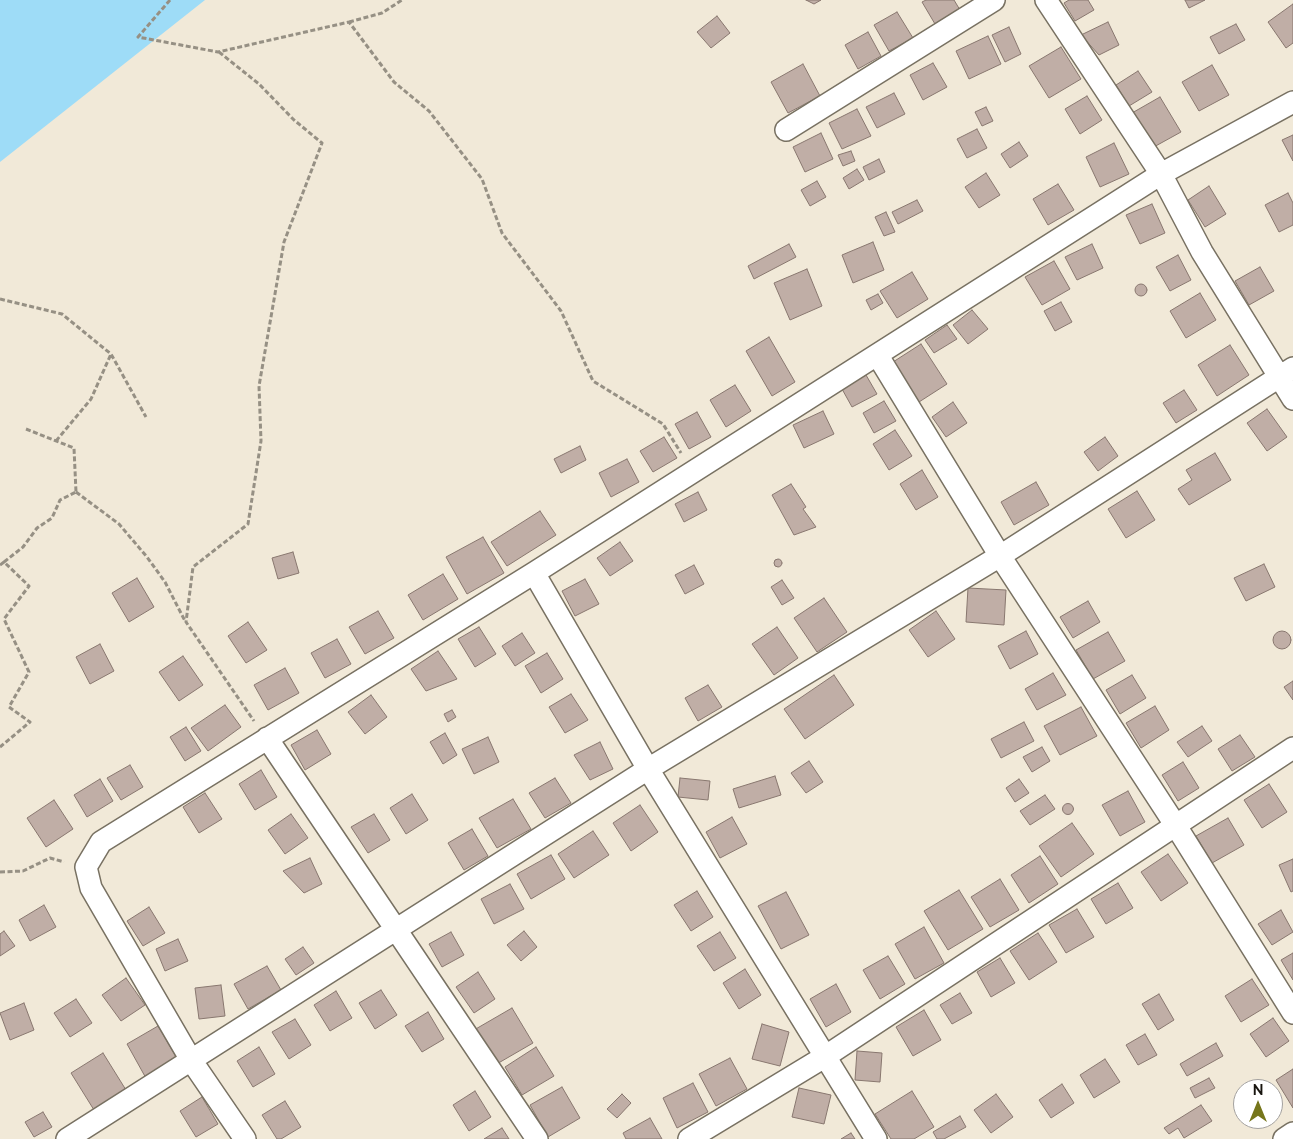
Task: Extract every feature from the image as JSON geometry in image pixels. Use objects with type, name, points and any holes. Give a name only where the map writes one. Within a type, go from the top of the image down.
[{"type":"street","points":[[786,130],[994,0]]},
{"type":"street","points":[[1046,0],[1161,174],[1202,252],[1286,372],[1293,400]]},
{"type":"street","points":[[245,1139],[191,1060],[91,888],[86,867],[101,842],[534,573],[878,356],[1161,174],[1293,102]]},
{"type":"street","points":[[878,356],[1000,556],[1176,826],[1293,1013]]},
{"type":"street","points":[[67,1139],[648,769],[1000,556],[1286,372]]},
{"type":"street","points":[[534,573],[648,769],[876,1139]]},
{"type":"street","points":[[267,738],[537,1139]]},
{"type":"street","points":[[689,1139],[826,1056],[1293,748]]},
{"type":"street","points":[[1284,1139],[1293,1133]]},
{"type":"path","points":[[170,0],[138,37],[218,52],[382,14],[402,0]]},
{"type":"path","points":[[349,22],[394,82],[429,111],[482,179],[502,233],[561,311],[593,381],[663,424],[694,472]]},
{"type":"path","points":[[186,622],[193,567],[248,524],[261,441],[259,386],[284,242],[322,143],[294,120],[259,84],[218,52]]},
{"type":"path","points":[[0,299],[62,314],[111,354],[146,417]]},
{"type":"path","points":[[56,441],[91,400],[111,354]]},
{"type":"path","points":[[26,429],[74,448],[76,492]]},
{"type":"path","points":[[76,492],[118,524],[147,557],[165,582],[186,622],[267,738]]},
{"type":"path","points":[[0,565],[23,547],[37,528],[52,518],[60,500],[76,492]]},
{"type":"path","points":[[0,747],[30,722],[9,708],[29,672],[4,619],[29,586],[4,562]]},
{"type":"path","points":[[0,872],[23,871],[50,858],[86,867]]},
{"type":"water","points":[[0,0],[205,0],[0,162]]},
{"type":"building","points":[[806,0],[821,0],[814,4]]},
{"type":"building","points":[[926,0],[954,0],[960,10],[935,24],[922,2]]},
{"type":"building","points":[[1069,0],[1088,0],[1094,10],[1075,21],[1064,3]]},
{"type":"building","points":[[1185,0],[1205,0],[1189,8]]},
{"type":"building","points":[[1293,4],[1293,43],[1286,48],[1268,22]]},
{"type":"building","points":[[897,12],[913,38],[889,51],[874,25]]},
{"type":"building","points":[[717,16],[730,33],[711,48],[697,32]]},
{"type":"building","points":[[1108,22],[1119,45],[1099,55],[1081,35]]},
{"type":"building","points":[[1236,24],[1245,40],[1219,54],[1210,37]]},
{"type":"building","points":[[1009,27],[1021,54],[1005,62],[992,35]]},
{"type":"building","points":[[868,32],[881,56],[858,69],[845,45]]},
{"type":"building","points":[[988,36],[1001,64],[969,79],[956,51]]},
{"type":"building","points":[[1061,47],[1081,79],[1049,98],[1029,66]]},
{"type":"building","points":[[933,63],[947,87],[923,100],[910,75]]},
{"type":"building","points":[[803,64],[820,96],[788,113],[771,82]]},
{"type":"building","points":[[1212,65],[1229,95],[1199,111],[1182,82]]},
{"type":"building","points":[[1138,71],[1152,92],[1129,106],[1116,85]]},
{"type":"building","points":[[894,93],[905,114],[877,128],[866,107]]},
{"type":"building","points":[[1087,96],[1102,120],[1080,134],[1065,109]]},
{"type":"building","points":[[1160,97],[1181,132],[1152,148],[1132,113]]},
{"type":"building","points":[[986,107],[993,121],[982,126],[975,112]]},
{"type":"building","points":[[857,109],[871,136],[842,149],[829,123]]},
{"type":"building","points":[[977,129],[987,148],[967,158],[957,139]]},
{"type":"building","points":[[821,133],[833,159],[805,172],[793,147]]},
{"type":"building","points":[[1293,135],[1293,161],[1282,140]]},
{"type":"building","points":[[1019,142],[1028,156],[1010,168],[1001,154]]},
{"type":"building","points":[[1114,143],[1129,174],[1100,187],[1086,157]]},
{"type":"building","points":[[851,151],[855,161],[843,166],[838,155]]},
{"type":"building","points":[[879,159],[885,172],[869,180],[863,167]]},
{"type":"building","points":[[857,169],[864,180],[849,189],[843,178]]},
{"type":"building","points":[[986,173],[1000,195],[979,208],[965,187]]},
{"type":"building","points":[[817,181],[826,197],[810,206],[801,190]]},
{"type":"building","points":[[1058,184],[1074,210],[1048,225],[1033,199]]},
{"type":"building","points":[[1209,186],[1226,214],[1205,227],[1188,200]]},
{"type":"building","points":[[1288,193],[1293,203],[1293,225],[1279,232],[1265,205]]},
{"type":"building","points":[[917,200],[923,211],[898,224],[892,212]]},
{"type":"building","points":[[1152,204],[1165,233],[1140,244],[1126,215]]},
{"type":"building","points":[[886,212],[895,232],[884,236],[875,217]]},
{"type":"building","points":[[873,242],[884,270],[853,283],[842,255]]},
{"type":"building","points":[[789,244],[796,257],[754,279],[748,266]]},
{"type":"building","points":[[1092,244],[1103,268],[1077,280],[1065,257]]},
{"type":"building","points":[[1178,255],[1191,280],[1170,291],[1156,267]]},
{"type":"building","points":[[1054,261],[1070,289],[1042,305],[1025,277]]},
{"type":"building","points":[[1260,267],[1274,291],[1249,305],[1235,281]]},
{"type":"building","points":[[807,269],[822,306],[790,320],[774,283]]},
{"type":"building","points":[[912,272],[928,299],[897,318],[880,291]]},
{"type":"building","points":[[1139,284],[1143,284],[1147,290],[1143,296],[1139,296],[1135,292],[1135,288]]},
{"type":"building","points":[[1200,293],[1216,320],[1186,338],[1170,311]]},
{"type":"building","points":[[878,294],[883,303],[871,310],[866,300]]},
{"type":"building","points":[[1061,302],[1072,322],[1055,331],[1044,311]]},
{"type":"building","points":[[972,310],[988,329],[968,344],[953,325]]},
{"type":"building","points":[[947,325],[957,339],[934,353],[925,340]]},
{"type":"building","points":[[769,337],[795,382],[772,396],[746,351]]},
{"type":"building","points":[[921,344],[947,384],[919,402],[893,362]]},
{"type":"building","points":[[1230,345],[1249,375],[1217,396],[1198,365]]},
{"type":"building","points":[[866,375],[877,394],[852,407],[842,389]]},
{"type":"building","points":[[735,385],[751,411],[726,427],[710,400]]},
{"type":"building","points":[[1184,390],[1197,410],[1176,423],[1163,403]]},
{"type":"building","points":[[884,401],[896,421],[874,433],[863,413]]},
{"type":"building","points":[[953,402],[967,423],[946,437],[932,417]]},
{"type":"building","points":[[1267,409],[1287,437],[1267,451],[1247,423]]},
{"type":"building","points":[[823,411],[834,434],[804,448],[793,425]]},
{"type":"building","points":[[697,412],[711,437],[689,449],[675,424]]},
{"type":"building","points":[[895,430],[912,456],[889,470],[873,444]]},
{"type":"building","points":[[664,437],[677,458],[653,472],[640,451]]},
{"type":"building","points":[[1105,437],[1118,456],[1098,471],[1084,452]]},
{"type":"building","points":[[580,446],[586,460],[561,473],[554,459]]},
{"type":"building","points":[[1215,453],[1231,480],[1189,505],[1178,489],[1192,480],[1186,470]]},
{"type":"building","points":[[627,459],[639,482],[611,497],[599,473]]},
{"type":"building","points":[[922,470],[938,497],[916,510],[900,484]]},
{"type":"building","points":[[1036,482],[1049,505],[1014,525],[1001,502]]},
{"type":"building","points":[[791,484],[806,507],[803,509],[816,527],[794,535],[772,495]]},
{"type":"building","points":[[1137,491],[1155,520],[1126,538],[1108,509]]},
{"type":"building","points":[[698,492],[707,510],[684,522],[675,504]]},
{"type":"building","points":[[540,511],[556,535],[507,566],[491,542]]},
{"type":"building","points":[[483,537],[504,573],[467,594],[446,557]]},
{"type":"building","points":[[620,542],[633,561],[610,576],[597,558]]},
{"type":"building","points":[[293,552],[299,573],[278,579],[272,558]]},
{"type":"building","points":[[778,559],[782,563],[778,567],[774,563]]},
{"type":"building","points":[[1264,564],[1275,587],[1246,601],[1234,578]]},
{"type":"building","points":[[694,565],[704,584],[685,594],[675,575]]},
{"type":"building","points":[[443,574],[458,599],[423,620],[408,595]]},
{"type":"building","points":[[137,578],[154,607],[129,622],[112,593]]},
{"type":"building","points":[[585,579],[599,604],[575,616],[562,591]]},
{"type":"building","points":[[782,580],[794,598],[782,605],[771,587]]},
{"type":"building","points":[[968,588],[1006,590],[1004,625],[966,622]]},
{"type":"building","points":[[824,598],[847,632],[817,652],[794,618]]},
{"type":"building","points":[[1088,601],[1100,622],[1073,638],[1060,617]]},
{"type":"building","points":[[378,611],[394,638],[365,654],[349,627]]},
{"type":"building","points":[[936,611],[955,639],[928,657],[909,630]]},
{"type":"building","points":[[248,622],[267,650],[246,663],[228,636]]},
{"type":"building","points":[[479,627],[496,654],[475,667],[458,639]]},
{"type":"building","points":[[777,627],[798,658],[774,675],[752,644]]},
{"type":"building","points":[[1026,631],[1038,654],[1010,669],[998,646]]},
{"type":"building","points":[[1282,631],[1288,634],[1291,640],[1288,646],[1282,649],[1276,646],[1273,640],[1276,634]]},
{"type":"building","points":[[1108,632],[1125,661],[1093,679],[1076,650]]},
{"type":"building","points":[[522,633],[535,653],[515,666],[502,646]]},
{"type":"building","points":[[337,639],[351,664],[325,678],[311,653]]},
{"type":"building","points":[[100,644],[114,671],[90,684],[76,657]]},
{"type":"building","points":[[438,651],[457,679],[426,691],[411,669]]},
{"type":"building","points":[[547,653],[563,679],[541,693],[525,666]]},
{"type":"building","points":[[183,656],[203,685],[179,701],[159,672]]},
{"type":"building","points":[[285,668],[299,693],[268,710],[254,685]]},
{"type":"building","points":[[1053,673],[1066,695],[1037,710],[1025,689]]},
{"type":"building","points":[[834,675],[854,705],[805,739],[784,709]]},
{"type":"building","points":[[1132,675],[1146,698],[1120,714],[1106,690]]},
{"type":"building","points":[[1293,681],[1293,700],[1284,687]]},
{"type":"building","points":[[708,685],[722,707],[698,721],[685,698]]},
{"type":"building","points":[[571,694],[588,720],[565,733],[549,707]]},
{"type":"building","points":[[371,695],[387,717],[365,734],[348,712]]},
{"type":"building","points":[[225,705],[241,727],[208,751],[191,728]]},
{"type":"building","points":[[1155,706],[1169,730],[1141,748],[1126,723]]},
{"type":"building","points":[[1081,707],[1097,736],[1060,755],[1044,726]]},
{"type":"building","points":[[452,710],[456,717],[448,722],[444,714]]},
{"type":"building","points":[[1024,722],[1034,741],[1001,758],[991,739]]},
{"type":"building","points":[[1202,726],[1212,741],[1188,757],[1177,742]]},
{"type":"building","points":[[186,727],[201,751],[185,761],[170,737]]},
{"type":"building","points":[[317,730],[331,754],[305,770],[291,745]]},
{"type":"building","points":[[445,733],[457,755],[443,764],[430,742]]},
{"type":"building","points":[[1240,735],[1255,757],[1232,771],[1218,749]]},
{"type":"building","points":[[488,737],[499,762],[474,774],[462,749]]},
{"type":"building","points":[[600,742],[613,769],[590,780],[574,755]]},
{"type":"building","points":[[1042,747],[1050,761],[1032,772],[1023,757]]},
{"type":"building","points":[[809,761],[823,782],[806,793],[791,773]]},
{"type":"building","points":[[1183,762],[1199,788],[1178,801],[1162,775]]},
{"type":"building","points":[[130,765],[143,787],[121,800],[107,778]]},
{"type":"building","points":[[261,770],[277,797],[255,810],[239,784]]},
{"type":"building","points":[[775,776],[781,795],[739,808],[733,789]]},
{"type":"building","points":[[555,778],[571,803],[545,818],[529,793]]},
{"type":"building","points":[[680,778],[710,781],[708,800],[678,797]]},
{"type":"building","points":[[100,779],[113,801],[87,817],[74,795]]},
{"type":"building","points":[[1019,779],[1029,793],[1015,802],[1006,788]]},
{"type":"building","points":[[1269,784],[1287,812],[1262,828],[1244,800]]},
{"type":"building","points":[[1128,791],[1145,822],[1120,836],[1102,805]]},
{"type":"building","points":[[205,793],[222,819],[199,833],[183,807]]},
{"type":"building","points":[[412,794],[428,820],[406,834],[390,808]]},
{"type":"building","points":[[1045,795],[1055,809],[1030,825],[1020,811]]},
{"type":"building","points":[[513,799],[531,829],[497,848],[479,818]]},
{"type":"building","points":[[54,800],[73,829],[46,847],[27,818]]},
{"type":"building","points":[[1068,803],[1074,809],[1068,815],[1062,809]]},
{"type":"building","points":[[640,805],[658,832],[631,851],[613,823]]},
{"type":"building","points":[[291,814],[308,838],[285,854],[268,830]]},
{"type":"building","points":[[374,814],[390,840],[368,853],[351,827]]},
{"type":"building","points":[[732,817],[747,844],[720,858],[706,832]]},
{"type":"building","points":[[1228,818],[1244,845],[1212,863],[1196,836]]},
{"type":"building","points":[[1072,823],[1094,854],[1061,877],[1039,846]]},
{"type":"building","points":[[472,829],[488,856],[464,870],[448,843]]},
{"type":"building","points":[[593,831],[609,855],[574,878],[558,854]]},
{"type":"building","points":[[1168,854],[1188,883],[1161,901],[1141,872]]},
{"type":"building","points":[[551,855],[565,879],[531,899],[517,874]]},
{"type":"building","points":[[1040,856],[1058,884],[1029,903],[1011,875]]},
{"type":"building","points":[[310,858],[322,884],[304,893],[283,871]]},
{"type":"building","points":[[1293,859],[1293,891],[1291,892],[1279,865]]},
{"type":"building","points":[[1000,879],[1019,910],[990,927],[971,897]]},
{"type":"building","points":[[1118,883],[1133,908],[1106,924],[1091,899]]},
{"type":"building","points":[[510,884],[524,909],[494,924],[481,899]]},
{"type":"building","points":[[959,890],[983,929],[948,950],[924,911]]},
{"type":"building","points":[[697,891],[713,917],[691,931],[674,905]]},
{"type":"building","points":[[786,892],[809,935],[781,949],[758,906]]},
{"type":"building","points":[[44,905],[56,927],[30,941],[19,920]]},
{"type":"building","points":[[149,907],[165,933],[143,946],[127,921]]},
{"type":"building","points":[[1077,909],[1094,937],[1066,953],[1049,925]]},
{"type":"building","points":[[1281,910],[1293,932],[1272,945],[1258,924]]},
{"type":"building","points":[[924,927],[944,963],[915,979],[895,944]]},
{"type":"building","points":[[4,931],[15,946],[0,956],[0,934]]},
{"type":"building","points":[[524,931],[537,947],[521,961],[507,945]]},
{"type":"building","points":[[451,932],[464,955],[442,967],[429,944]]},
{"type":"building","points":[[720,932],[736,958],[714,971],[697,946]]},
{"type":"building","points":[[1038,933],[1057,962],[1029,980],[1010,951]]},
{"type":"building","points":[[178,939],[188,961],[165,971],[156,949]]},
{"type":"building","points":[[303,947],[314,963],[296,975],[285,959]]},
{"type":"building","points":[[1293,953],[1293,980],[1281,960]]},
{"type":"building","points":[[888,956],[905,984],[880,999],[863,970]]},
{"type":"building","points":[[1000,958],[1015,983],[991,997],[977,972]]},
{"type":"building","points":[[267,966],[281,990],[248,1009],[234,984]]},
{"type":"building","points":[[745,969],[761,995],[739,1009],[723,983]]},
{"type":"building","points":[[478,972],[495,999],[474,1013],[456,987]]},
{"type":"building","points":[[126,978],[145,1005],[121,1021],[102,995]]},
{"type":"building","points":[[1252,979],[1269,1005],[1241,1022],[1225,996]]},
{"type":"building","points":[[836,984],[851,1012],[826,1027],[810,999]]},
{"type":"building","points":[[221,985],[225,1016],[199,1019],[195,988]]},
{"type":"building","points":[[381,990],[397,1015],[375,1029],[359,1003]]},
{"type":"building","points":[[336,991],[352,1018],[330,1031],[314,1005]]},
{"type":"building","points":[[960,993],[972,1013],[952,1024],[940,1005]]},
{"type":"building","points":[[1159,994],[1174,1020],[1158,1030],[1142,1004]]},
{"type":"building","points":[[76,999],[92,1023],[70,1037],[54,1013]]},
{"type":"building","points":[[24,1003],[34,1030],[10,1040],[0,1013]]},
{"type":"building","points":[[512,1008],[533,1043],[495,1065],[474,1030]]},
{"type":"building","points":[[924,1010],[941,1040],[913,1056],[896,1027]]},
{"type":"building","points":[[428,1012],[444,1039],[422,1052],[405,1026]]},
{"type":"building","points":[[1273,1018],[1289,1041],[1266,1057],[1250,1034]]},
{"type":"building","points":[[295,1019],[311,1045],[289,1059],[272,1032]]},
{"type":"building","points":[[762,1024],[789,1032],[780,1066],[752,1059]]},
{"type":"building","points":[[158,1026],[179,1062],[147,1080],[127,1044]]},
{"type":"building","points":[[1145,1034],[1157,1055],[1138,1065],[1126,1045]]},
{"type":"building","points":[[1216,1043],[1223,1056],[1187,1076],[1180,1064]]},
{"type":"building","points":[[259,1047],[275,1074],[253,1087],[237,1061]]},
{"type":"building","points":[[536,1047],[554,1076],[522,1095],[505,1067]]},
{"type":"building","points":[[857,1051],[882,1053],[880,1082],[855,1080]]},
{"type":"building","points":[[103,1053],[126,1090],[94,1110],[71,1073]]},
{"type":"building","points":[[730,1058],[747,1089],[716,1106],[699,1074]]},
{"type":"building","points":[[1105,1059],[1120,1082],[1094,1098],[1080,1075]]},
{"type":"building","points":[[1293,1069],[1293,1108],[1283,1092],[1283,1079],[1278,1079]]},
{"type":"building","points":[[1209,1078],[1215,1088],[1195,1098],[1190,1088]]},
{"type":"building","points":[[693,1083],[708,1112],[677,1128],[663,1098]]},
{"type":"building","points":[[1062,1084],[1074,1103],[1051,1118],[1039,1100]]},
{"type":"building","points":[[562,1087],[580,1118],[548,1137],[530,1105]]},
{"type":"building","points":[[799,1088],[831,1095],[824,1124],[792,1117]]},
{"type":"building","points":[[475,1091],[491,1117],[469,1131],[453,1105]]},
{"type":"building","points":[[912,1091],[934,1127],[914,1139],[891,1139],[875,1114]]},
{"type":"building","points":[[622,1094],[631,1103],[617,1118],[607,1109]]},
{"type":"building","points":[[996,1094],[1013,1117],[991,1133],[974,1110]]},
{"type":"building","points":[[202,1097],[218,1124],[196,1137],[180,1111]]},
{"type":"building","points":[[285,1101],[301,1127],[281,1139],[277,1139],[262,1115]]},
{"type":"building","points":[[1201,1105],[1212,1121],[1184,1138],[1178,1128],[1169,1134],[1164,1128]]},
{"type":"building","points":[[43,1112],[52,1127],[34,1137],[25,1122]]},
{"type":"building","points":[[960,1116],[966,1127],[944,1139],[937,1139],[933,1132]]},
{"type":"building","points":[[650,1118],[662,1139],[626,1139],[623,1133]]},
{"type":"building","points":[[502,1128],[509,1139],[484,1139]]},
{"type":"building","points":[[851,1133],[855,1139],[841,1139]]}]
